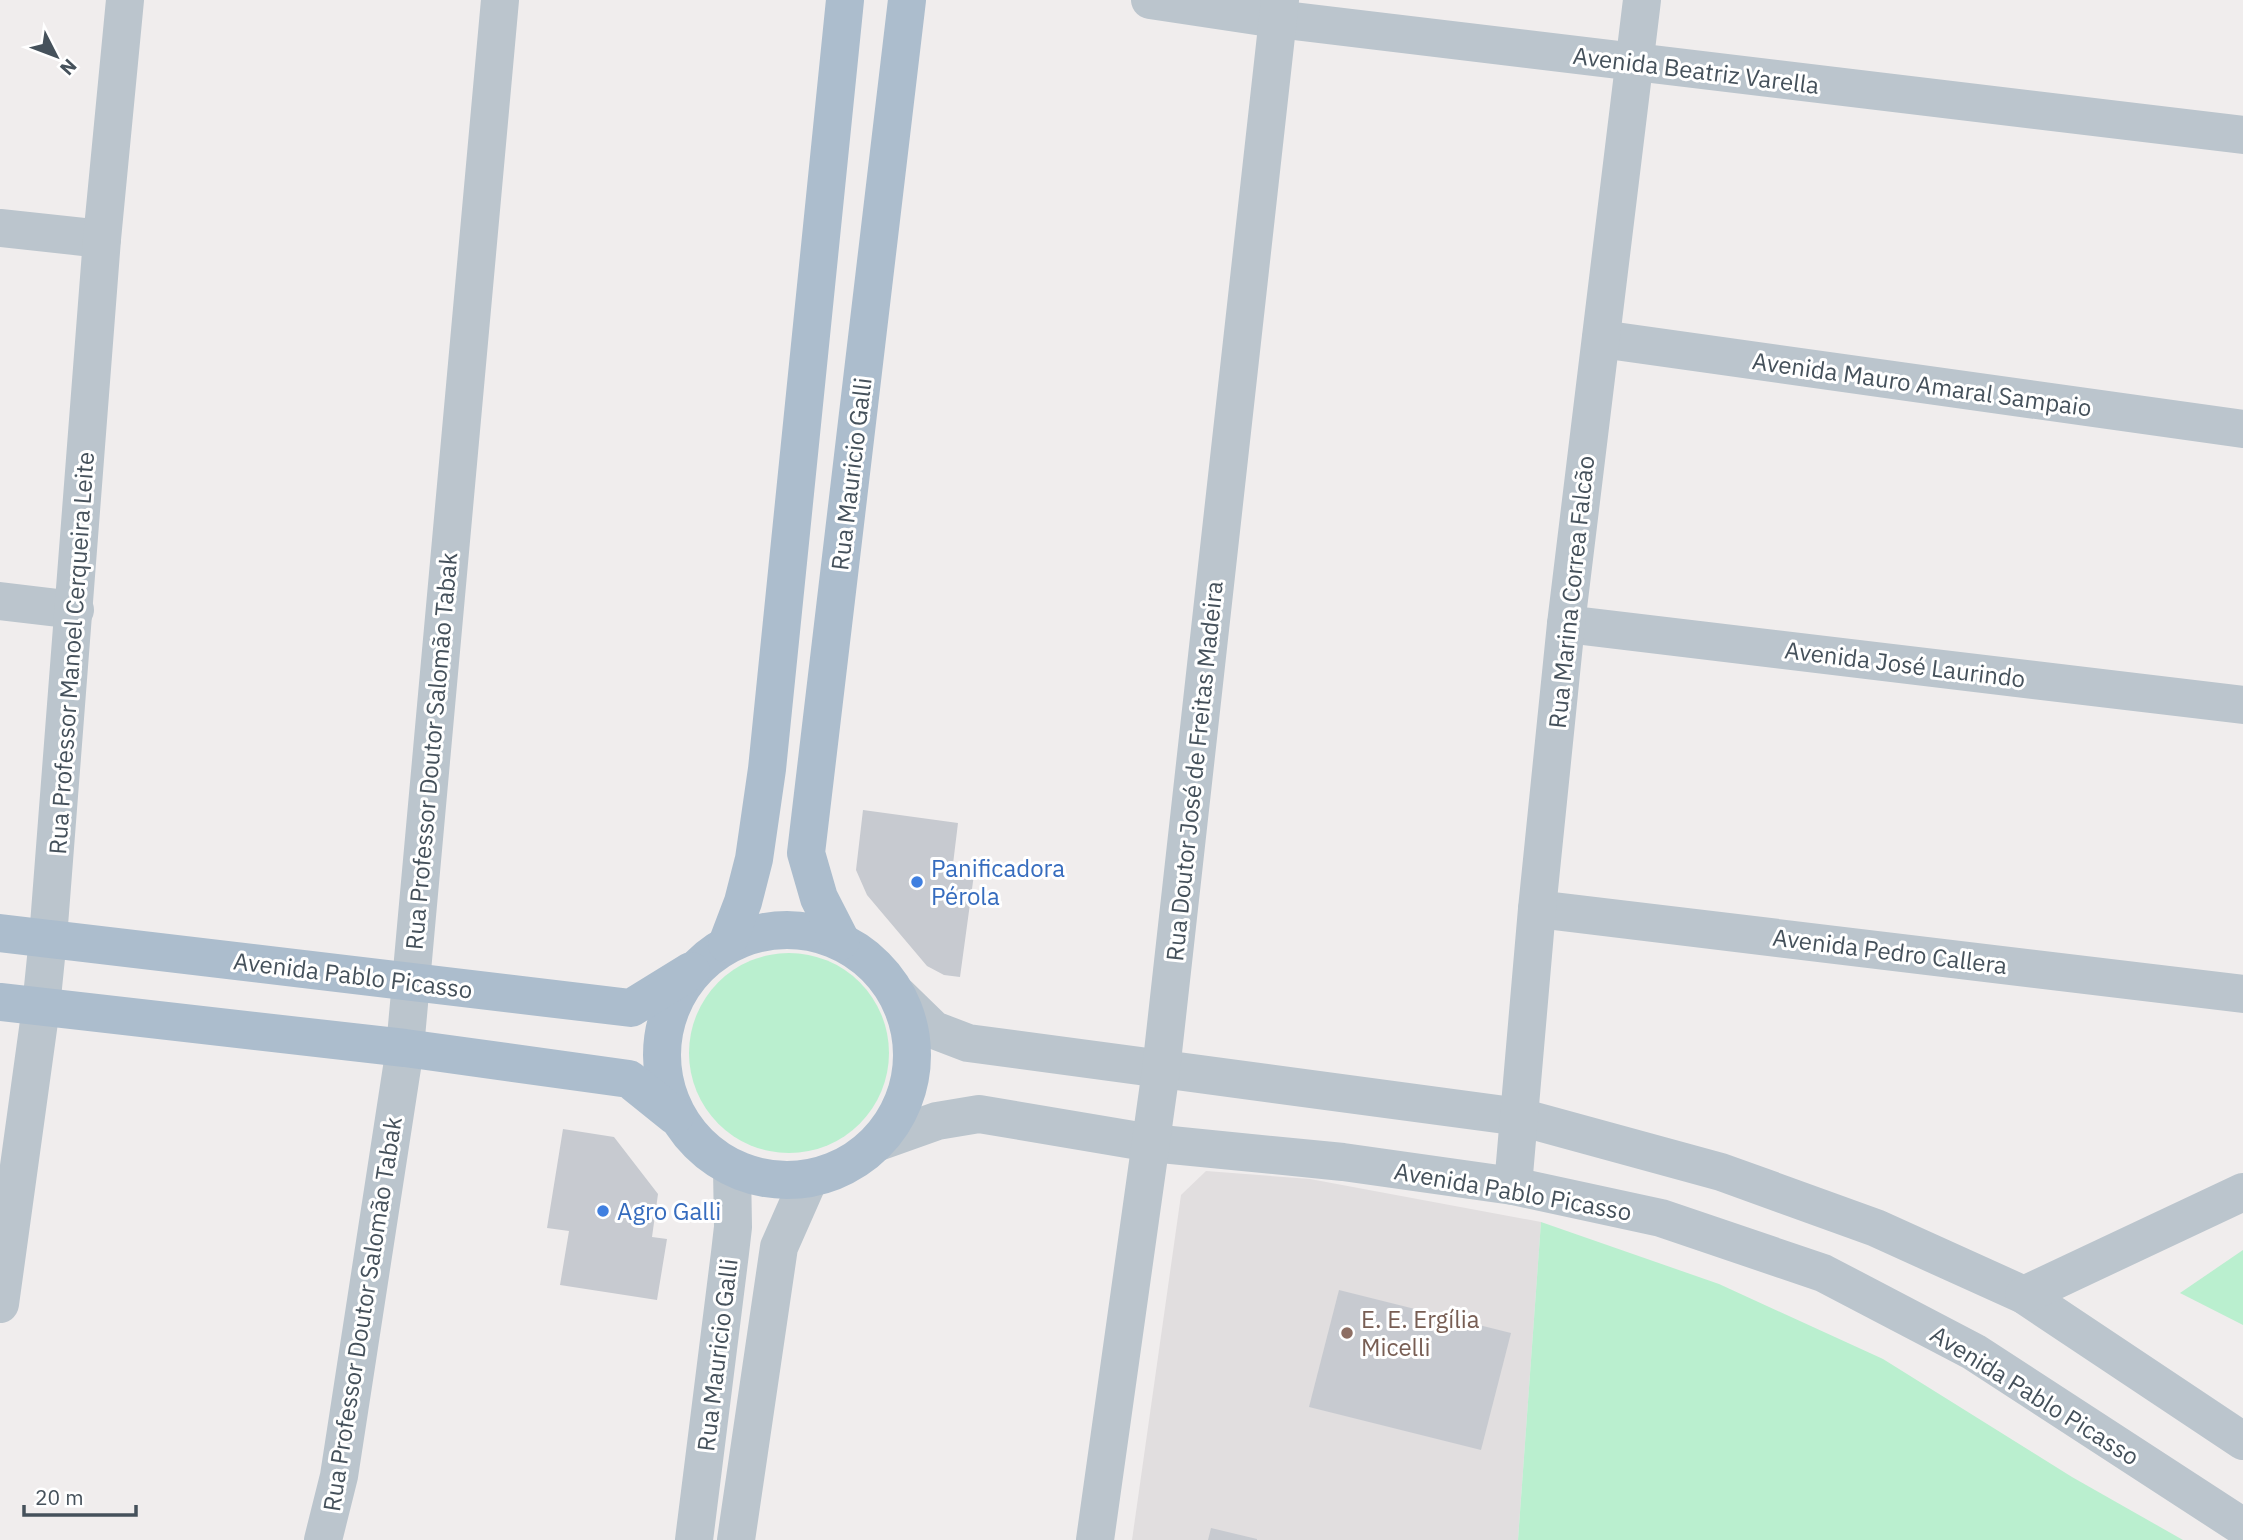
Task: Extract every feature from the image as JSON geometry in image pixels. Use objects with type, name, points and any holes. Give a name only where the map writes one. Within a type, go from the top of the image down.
[{"type":"main road","points":[[726,944],[743,902],[754,859],[767,769],[845,0]]},
{"type":"main road","name":"Rua Mauricio Galli","points":[[842,941],[819,898],[806,853],[907,0]]},
{"type":"main road","points":[[0,1002],[405,1048],[629,1079],[676,1116],[699,1147],[732,1169],[769,1180],[809,1180],[846,1166],[878,1142],[901,1112],[912,1072],[911,1032],[898,995],[874,963],[842,941],[804,930],[748,933],[726,944],[695,968],[673,1001],[661,1039],[662,1078],[676,1116]]},
{"type":"main road","name":"Avenida Pablo Picasso","points":[[0,933],[631,1009],[695,968]]},
{"type":"street","name":"Rua Professor Manoel Cerqueira Leite","points":[[0,1304],[48,938],[102,239],[125,0]]},
{"type":"street","name":"Rua Professor Doutor Salomão Tabak","points":[[323,1540],[340,1476],[405,1048],[500,0]]},
{"type":"street","name":"Avenida Beatriz Varella","points":[[1150,0],[1279,10],[1634,62],[2243,135]]},
{"type":"street","name":"Rua Marina Correa Falcão","points":[[1513,1186],[1537,909],[1566,624],[1642,0]]},
{"type":"street","name":"Rua Doutor José de Freitas Madeira","points":[[1095,1540],[1161,1070],[1279,10]]},
{"type":"street","points":[[0,228],[102,239]]},
{"type":"street","name":"Avenida Mauro Amaral Sampaio","points":[[1601,339],[2243,429]]},
{"type":"street","points":[[0,601],[75,610]]},
{"type":"street","name":"Avenida José Laurindo","points":[[1566,624],[2243,705]]},
{"type":"street","name":"Avenida Pedro Callera","points":[[1537,909],[2243,994]]},
{"type":"street","points":[[898,995],[934,1030],[968,1043],[1520,1117],[1734,1177],[1876,1228],[2024,1295],[2243,1441]]},
{"type":"street","name":"Avenida Pablo Picasso","points":[[878,1142],[937,1121],[979,1114],[1151,1143],[1343,1162],[1513,1186],[1661,1218],[1823,1273],[1974,1352],[2243,1527]]},
{"type":"street","name":"Rua Mauricio Galli","points":[[694,1540],[733,1227],[732,1169]]},
{"type":"street","name":"Rua Mauricio Galli","points":[[736,1540],[779,1247],[809,1180]]},
{"type":"street","points":[[2024,1295],[2243,1192]]},
{"type":"shaded area","name":"E. E. Ergília Micelli","points":[[1206,1171],[1310,1179],[1541,1222],[1518,1540],[1132,1540],[1181,1195]]},
{"type":"green space","points":[[789,953],[827,961],[844,970],[859,983],[872,998],[881,1015],[889,1053],[881,1091],[872,1108],[859,1123],[844,1136],[827,1145],[789,1153],[751,1145],[734,1136],[719,1123],[706,1108],[697,1091],[689,1053],[697,1015],[706,998],[719,983],[734,970],[751,961]]},
{"type":"green space","points":[[1541,1222],[1719,1284],[1883,1359],[2072,1477],[2183,1540],[1518,1540]]},
{"type":"green space","points":[[2243,1250],[2243,1325],[2180,1293]]},
{"type":"building","name":"Panificadora Pérola","points":[[863,810],[958,823],[953,864],[975,867],[960,977],[944,975],[927,966],[867,895],[856,870]]},
{"type":"building","name":"Agro Galli","points":[[563,1129],[614,1137],[658,1194],[652,1237],[667,1239],[657,1300],[560,1285],[569,1231],[547,1228]]},
{"type":"building","points":[[1339,1290],[1511,1333],[1481,1450],[1309,1407]]},
{"type":"building","points":[[1211,1528],[1257,1539],[1257,1540],[1208,1540]]},
{"type":"place","name":"Panificadora Pérola","points":[[917,882]]},
{"type":"place","name":"Agro Galli","points":[[603,1211]]},
{"type":"place","name":"E. E. Ergília Micelli","points":[[1347,1333]]}]
